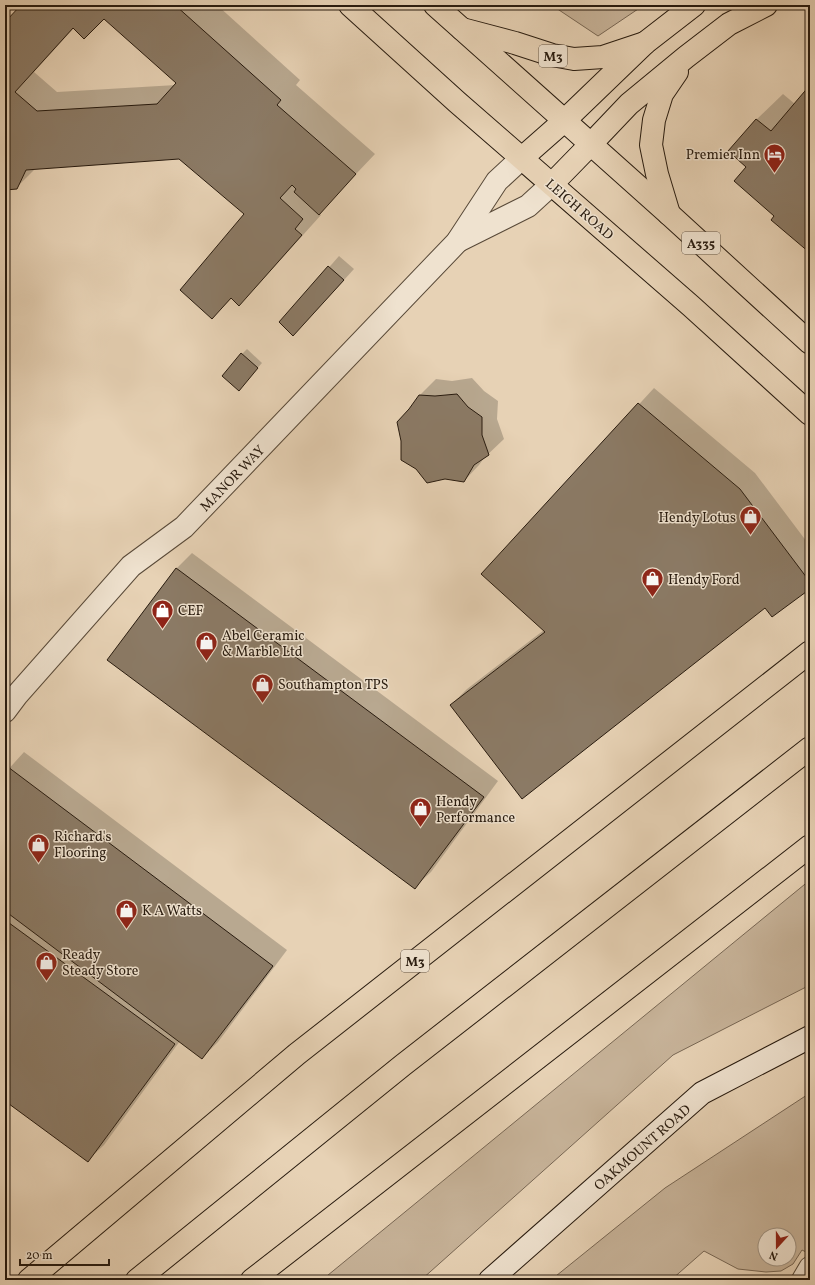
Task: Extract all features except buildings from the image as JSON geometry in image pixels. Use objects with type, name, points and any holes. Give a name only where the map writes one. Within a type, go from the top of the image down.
[{"type":"main road","name":"LEIGH ROAD","points":[[350,5],[457,102],[691,306],[810,414]]},
{"type":"main road","name":"A335","points":[[435,5],[669,214],[810,343]]},
{"type":"main road","name":"M3","points":[[564,121],[645,42],[694,5]]},
{"type":"main road","points":[[552,184],[629,104],[729,24],[766,5]]},
{"type":"main road","name":"M3","points":[[462,29],[515,43],[552,56],[574,59],[602,57],[645,42]]},
{"type":"main road","points":[[669,214],[650,145],[654,120],[662,94],[686,57]]},
{"type":"main road","points":[[522,158],[564,121]]},
{"type":"main road","name":"M3","points":[[29,1280],[297,1054],[810,652]]},
{"type":"main road","points":[[137,1280],[403,1065],[810,748]]},
{"type":"main road","points":[[252,1280],[810,846]]},
{"type":"street","name":"MANOR WAY","points":[[5,711],[17,695],[130,566],[184,527],[457,242],[497,181],[522,158]]},
{"type":"street","name":"MANOR WAY","points":[[457,242],[528,206],[552,184]]},
{"type":"street","name":"OAKMOUNT ROAD","points":[[490,1280],[702,1093],[810,1037]]},
{"type":"street","points":[[803,1280],[810,1268]]},
{"type":"shaded area","points":[[644,5],[598,36],[553,6]]},
{"type":"shaded area","points":[[810,880],[810,985],[673,1055],[421,1280],[322,1280]]},
{"type":"shaded area","points":[[810,1093],[810,1254],[802,1250],[797,1258],[797,1227],[757,1227],[757,1267],[788,1267],[781,1271],[766,1272],[738,1269],[704,1251],[671,1280],[551,1280],[665,1188]]},
{"type":"place","name":"Premier Inn","points":[[775,174]]},
{"type":"place","name":"Hendy Lotus","points":[[751,536]]},
{"type":"place","name":"Hendy Ford","points":[[653,598]]},
{"type":"place","name":"CEF","points":[[163,630]]},
{"type":"place","name":"Abel Ceramic & Marble Ltd","points":[[207,662]]},
{"type":"place","name":"Southampton TPS","points":[[262,704]]},
{"type":"place","name":"Hendy Performance","points":[[421,828]]},
{"type":"place","name":"Richard's Flooring","points":[[39,864]]},
{"type":"place","name":"K A Watts","points":[[127,930]]},
{"type":"place","name":"Ready Steady Store","points":[[47,982]]}]
